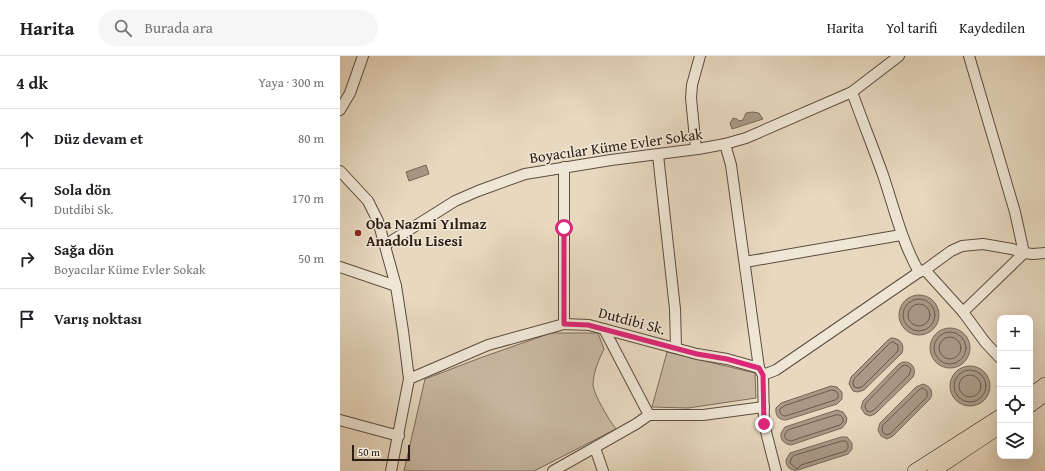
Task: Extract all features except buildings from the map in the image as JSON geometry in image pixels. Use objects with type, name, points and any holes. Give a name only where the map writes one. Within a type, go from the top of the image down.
[{"type":"main road","points":[[1034,397],[1045,384]]},
{"type":"main road","points":[[914,471],[997,418]]},
{"type":"main road","points":[[934,471],[997,429]]},
{"type":"street","points":[[340,110],[350,93],[363,56]]},
{"type":"street","points":[[696,149],[691,98],[692,85],[700,56]]},
{"type":"street","name":"Boyacılar Küme Evler Sokak","points":[[385,245],[455,201],[525,174],[611,160],[696,149],[725,144],[746,138],[852,92],[899,56]]},
{"type":"street","points":[[968,56],[1015,212],[1024,253]]},
{"type":"street","points":[[852,92],[882,175],[901,235],[922,271],[963,312],[985,342],[997,355]]},
{"type":"street","name":"Boyacılar Küme Evler Sokak","points":[[725,144],[732,164],[761,372],[764,424],[776,471]]},
{"type":"street","points":[[658,155],[675,309],[676,348]]},
{"type":"street","points":[[564,167],[564,324]]},
{"type":"street","points":[[340,171],[368,201],[378,222],[396,286],[404,331],[409,379],[391,471]]},
{"type":"street","points":[[745,262],[901,235]]},
{"type":"street","points":[[761,372],[776,370],[922,271],[962,246],[983,244],[1012,249],[1024,253],[1045,253]]},
{"type":"street","points":[[963,312],[1024,253]]},
{"type":"street","points":[[340,267],[396,286]]},
{"type":"street","name":"Dutdibi Sk.","points":[[409,379],[488,345],[564,324],[588,325],[697,354],[727,359],[761,372]]},
{"type":"street","points":[[604,329],[649,415]]},
{"type":"street","points":[[553,471],[595,448],[649,415],[703,415],[764,407]]},
{"type":"street","points":[[340,420],[399,436]]},
{"type":"street","points":[[595,448],[603,471]]},
{"type":"shaded area","points":[[551,333],[598,333],[604,349],[595,371],[593,385],[599,401],[616,429],[534,471],[404,471],[425,379]]},
{"type":"shaded area","points":[[667,352],[755,373],[756,398],[688,408],[652,407]]},
{"type":"water","points":[[746,113],[759,113],[763,119],[732,129],[730,123],[733,118],[739,121],[743,120]]},
{"type":"water","points":[[426,165],[429,174],[409,181],[406,172]]},
{"type":"water","points":[[919,295],[927,297],[933,301],[937,307],[939,315],[937,323],[933,329],[927,333],[919,335],[911,333],[905,329],[901,323],[899,315],[901,307],[905,301],[911,297]]},
{"type":"water","points":[[950,328],[958,330],[964,334],[968,340],[970,348],[968,356],[964,362],[958,366],[950,368],[942,366],[936,362],[932,356],[930,348],[932,340],[936,334],[942,330]]},
{"type":"water","points":[[891,338],[897,339],[901,342],[903,347],[902,353],[864,390],[858,392],[853,391],[849,384],[851,377]]},
{"type":"water","points":[[903,362],[909,363],[913,366],[913,377],[875,414],[870,416],[865,414],[861,408],[863,401],[899,364]]},
{"type":"water","points":[[970,366],[978,368],[984,372],[988,378],[990,386],[988,394],[984,400],[978,404],[970,406],[962,404],[956,400],[952,394],[950,386],[952,378],[956,372],[962,368]]},
{"type":"water","points":[[923,384],[928,386],[931,390],[932,394],[930,399],[893,436],[887,439],[881,436],[878,430],[880,423],[916,387]]},
{"type":"water","points":[[831,386],[837,387],[842,392],[842,399],[837,404],[786,420],[779,418],[777,415],[776,408],[781,403]]},
{"type":"water","points":[[837,410],[843,412],[847,418],[846,423],[842,428],[791,445],[784,443],[782,440],[781,433],[785,427]]},
{"type":"water","points":[[841,437],[847,437],[852,443],[852,449],[848,454],[798,470],[793,470],[788,467],[786,460],[790,453]]},
{"type":"place","name":"Oba Nazmi Yılmaz Anadolu Lisesi","points":[[358,233]]},
{"type":"route","points":[[564,228],[564,324],[588,325],[697,354],[727,359],[759,368],[763,375],[764,424]]}]
